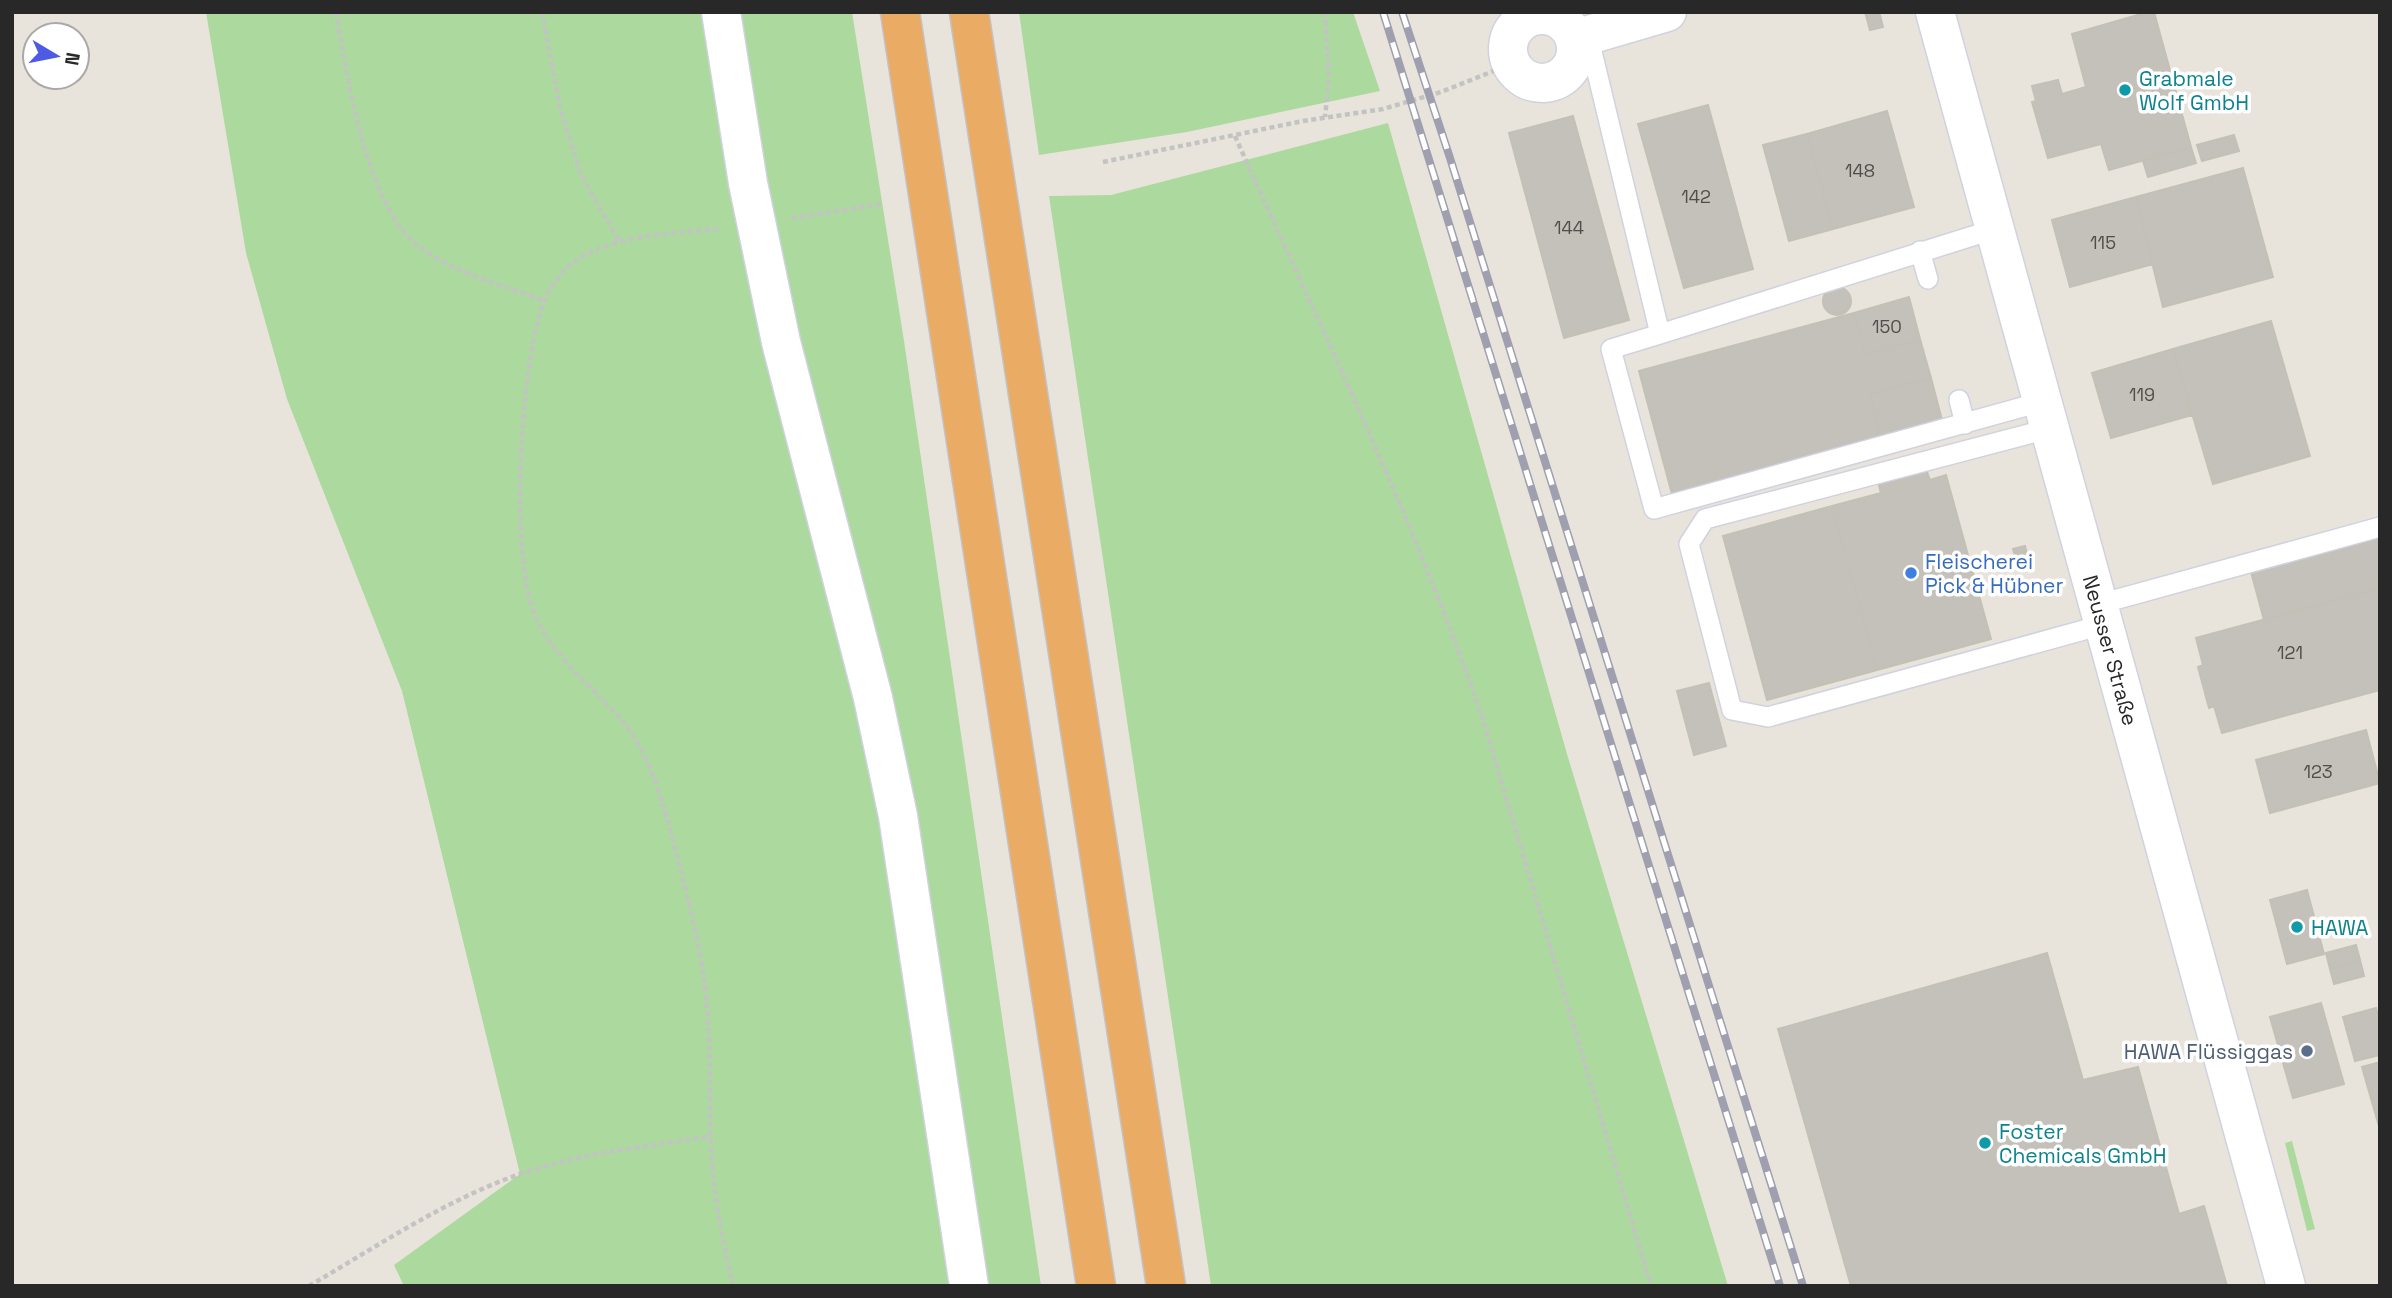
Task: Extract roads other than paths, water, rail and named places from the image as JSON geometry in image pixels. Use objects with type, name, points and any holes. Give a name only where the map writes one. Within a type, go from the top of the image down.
[{"type":"highway","points":[[900,12],[1096,1286]]},
{"type":"highway","points":[[969,12],[1166,1286]]},
{"type":"street","points":[[720,12],[756,224],[781,342],[873,698],[890,776],[906,861],[969,1286]]},
{"type":"street","points":[[1581,37],[1667,12]]},
{"type":"street","name":"Neusser Straße","points":[[1935,12],[2286,1286]]},
{"type":"street","points":[[1552,16],[1581,37],[1574,61],[1560,79],[1538,83],[1527,80],[1511,64],[1508,42],[1520,23],[1529,17],[1552,16]]},
{"type":"lane","points":[[1581,37],[1660,334]]},
{"type":"lane","points":[[1995,229],[1611,349],[1654,509],[1965,424],[2045,416]]},
{"type":"lane","points":[[1920,251],[1928,279]]},
{"type":"lane","points":[[1959,400],[1965,424]]},
{"type":"lane","points":[[2045,416],[1705,519],[1689,544],[1732,709],[1769,717],[2380,527]]},
{"type":"railway","points":[[1383,12],[1780,1286]]},
{"type":"railway","points":[[1402,12],[1803,1286]]},
{"type":"place","name":"Grabmale Wolf GmbH","points":[[2125,90]]},
{"type":"place","name":"Fleischerei Pick & Hübner","points":[[1911,573]]},
{"type":"place","name":"HAWA","points":[[2297,927]]},
{"type":"place","name":"HAWA Flüssiggas","points":[[2307,1051]]},
{"type":"place","name":"Foster Chemicals GmbH","points":[[1985,1143]]}]
